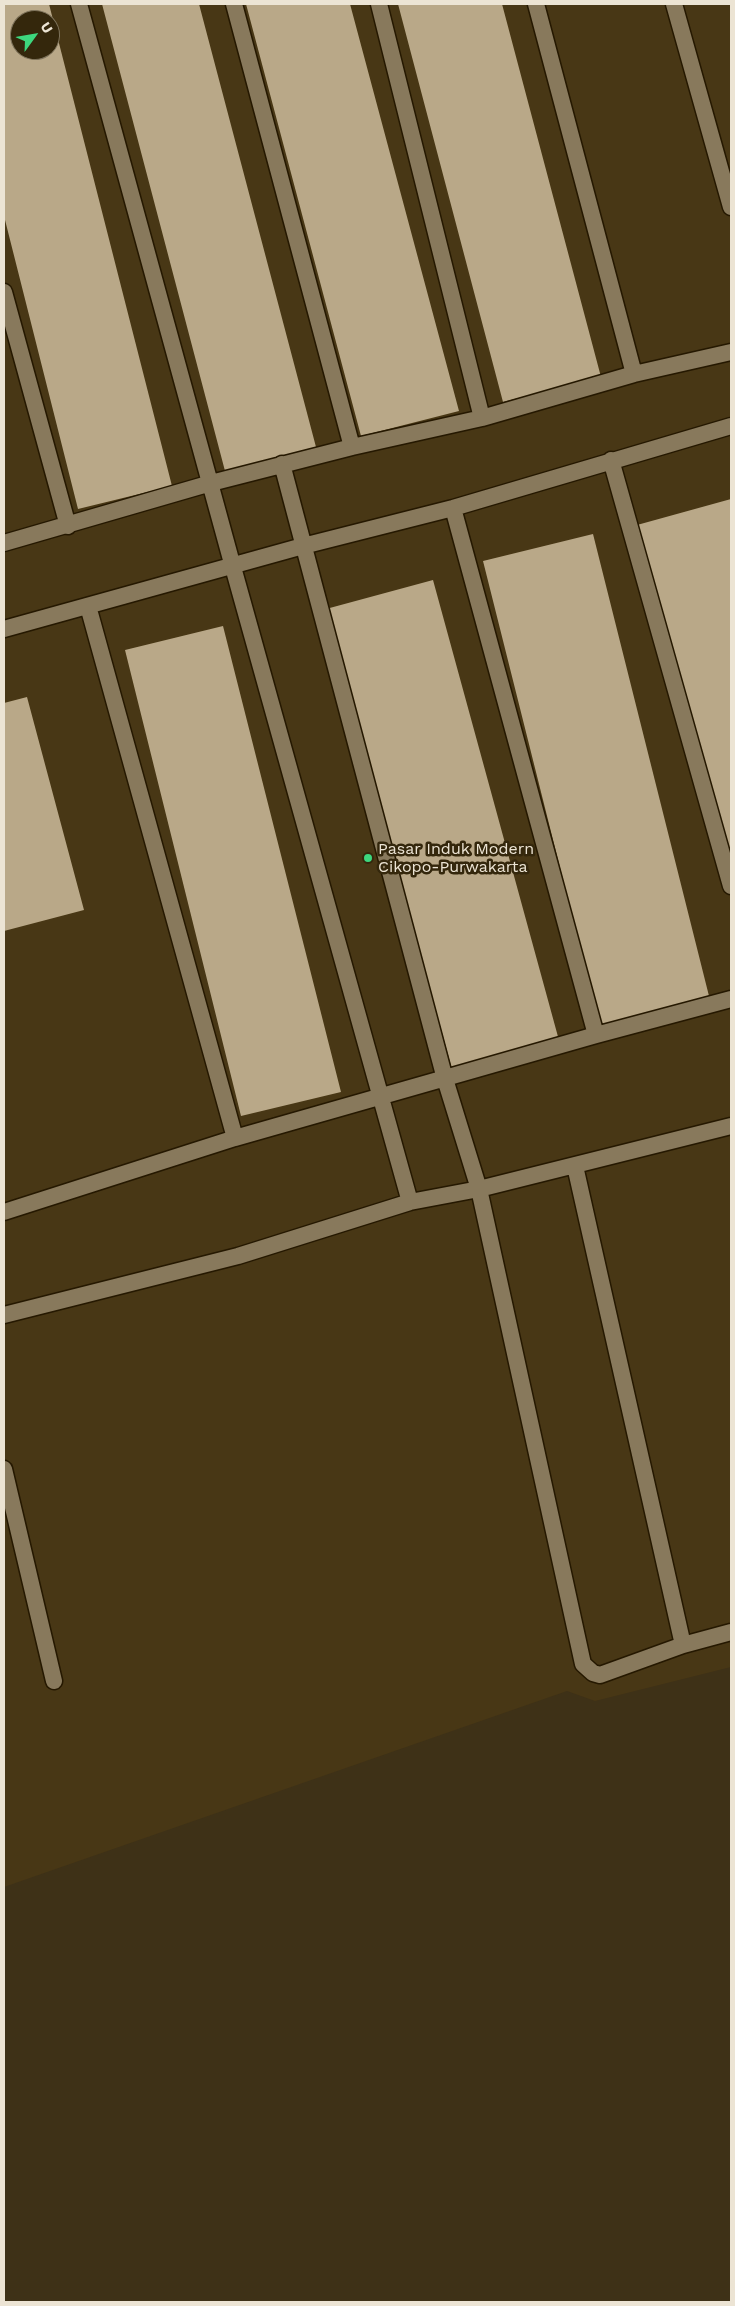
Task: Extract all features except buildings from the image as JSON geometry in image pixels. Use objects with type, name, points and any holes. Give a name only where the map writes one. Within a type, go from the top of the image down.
[{"type":"lane","points":[[79,4],[410,1202]]},
{"type":"lane","points":[[234,4],[352,447]]},
{"type":"lane","points":[[379,4],[482,418]]},
{"type":"lane","points":[[536,4],[634,374]]},
{"type":"lane","points":[[674,4],[731,207]]},
{"type":"lane","points":[[4,292],[68,526]]},
{"type":"lane","points":[[4,543],[282,464],[482,418],[634,374],[731,352]]},
{"type":"lane","points":[[4,629],[233,567],[303,546],[453,508],[610,460],[731,426]]},
{"type":"lane","points":[[610,460],[731,886]]},
{"type":"lane","points":[[282,464],[445,1078],[479,1189],[583,1664],[593,1673],[600,1675],[683,1645],[731,1632]]},
{"type":"lane","points":[[453,508],[596,1034]]},
{"type":"lane","points":[[88,606],[235,1138]]},
{"type":"lane","points":[[4,1212],[235,1138],[596,1034],[731,999]]},
{"type":"lane","points":[[4,1316],[238,1256],[410,1202],[479,1189],[730,1132]]},
{"type":"lane","points":[[575,1166],[683,1645]]},
{"type":"lane","points":[[4,1469],[54,1681]]},
{"type":"shaded area","name":"Pasar Induk Modern Cikopo-Purwakarta","points":[[4,4],[731,4],[731,1667],[595,1701],[567,1691],[4,1887]]},
{"type":"place","name":"Pasar Induk Modern Cikopo-Purwakarta","points":[[368,858]]}]
